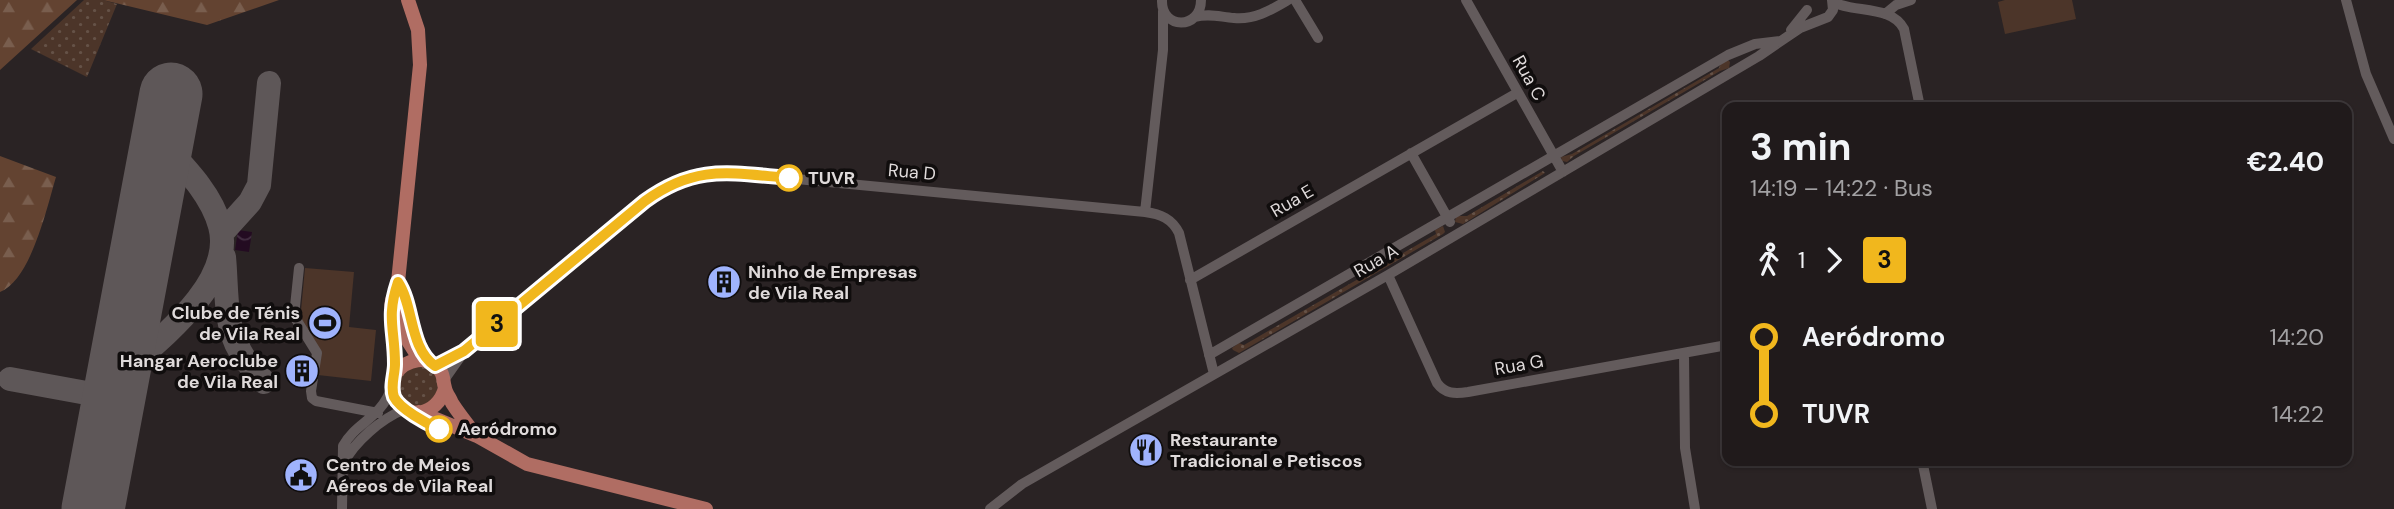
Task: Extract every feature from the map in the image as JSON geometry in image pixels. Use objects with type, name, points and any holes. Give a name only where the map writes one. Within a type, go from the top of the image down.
[{"type":"main road","points":[[408,0],[418,30],[420,65],[398,282],[390,314],[394,395],[412,411],[477,436],[508,455],[535,466],[664,504],[706,509]]},
{"type":"main road","points":[[398,282],[403,333],[420,360]]},
{"type":"main road","points":[[393,381],[405,363],[427,360],[435,366],[457,411],[477,436]]},
{"type":"main road","points":[[412,411],[433,408],[439,403],[444,384]]},
{"type":"street","points":[[1201,0],[1219,15]]},
{"type":"street","points":[[1195,18],[1201,0]]},
{"type":"street","points":[[1163,50],[1175,30],[1195,18],[1219,15],[1253,17],[1288,0]]},
{"type":"street","points":[[1295,0],[1318,38]]},
{"type":"street","name":"Rua C","points":[[1465,0],[1563,172]]},
{"type":"street","points":[[1855,0],[1869,12]]},
{"type":"street","points":[[1885,14],[1896,5],[1910,0]]},
{"type":"street","points":[[2346,0],[2366,74],[2394,139]]},
{"type":"street","points":[[1806,4],[1811,17],[1824,19],[1833,10],[1832,1],[1897,19],[1904,29],[1919,102]]},
{"type":"street","points":[[1160,4],[1171,20],[1183,23]]},
{"type":"street","points":[[1145,212],[1163,50],[1160,4]]},
{"type":"street","points":[[1209,355],[1728,55],[1759,43],[1779,42],[1806,4]]},
{"type":"street","name":"Rua A","points":[[990,509],[1014,489],[1388,275],[1800,28],[1843,12],[1869,12]]},
{"type":"street","name":"Rua E","points":[[1190,280],[1517,93]]},
{"type":"street","points":[[1411,153],[1457,233]]},
{"type":"street","name":"Rua D","points":[[464,351],[645,201],[696,175],[722,172],[1145,212],[1164,217],[1177,228],[1214,374]]},
{"type":"street","points":[[299,268],[294,316],[317,353],[312,398],[378,413]]},
{"type":"street","name":"Rua G","points":[[1388,275],[1437,383],[1451,393],[1722,346]]},
{"type":"street","points":[[435,366],[464,351]]},
{"type":"street","points":[[444,384],[464,351]]},
{"type":"street","points":[[1684,353],[1685,448],[1695,509]]},
{"type":"street","points":[[342,509],[342,451],[345,442],[378,413],[386,401],[393,381]]},
{"type":"street","points":[[342,466],[353,449],[385,419],[412,411]]},
{"type":"street","points":[[1923,466],[1932,509]]},
{"type":"shaded area","points":[[84,0],[103,0],[117,4],[87,77],[31,49]]},
{"type":"shaded area","points":[[2072,0],[2076,19],[2005,34],[1998,2]]},
{"type":"shaded area","points":[[1728,60],[1729,68],[1567,162],[1562,161],[1561,157],[1572,154],[1719,68],[1721,63]]},
{"type":"shaded area","points":[[1543,171],[1545,173],[1463,224],[1455,222],[1456,216],[1467,216]]},
{"type":"shaded area","points":[[1443,226],[1443,234],[1239,353],[1233,350],[1239,343],[1244,345],[1436,234],[1435,230]]},
{"type":"shaded area","name":"Clube de Ténis de Vila Real","points":[[305,268],[354,272],[349,327],[376,330],[371,381],[318,375],[320,350],[300,321]]},
{"type":"shaded area","points":[[418,366],[432,372],[438,386],[432,400],[418,406],[404,400],[398,386],[404,372]]},
{"type":"green space","points":[[0,0],[77,0],[0,70]]},
{"type":"green space","points":[[103,0],[279,0],[207,25]]},
{"type":"green space","points":[[0,156],[56,177],[29,258],[11,285],[0,292]]},
{"type":"water","points":[[238,230],[252,232],[249,252],[235,250]]},
{"type":"taxiway","points":[[222,233],[250,202],[259,185],[269,83]]},
{"type":"taxiway","points":[[118,376],[189,310],[205,290],[216,269],[222,248],[220,226],[210,202],[196,181],[162,143]]},
{"type":"taxiway","points":[[224,257],[231,330],[242,355],[264,382]]},
{"type":"taxiway","points":[[10,379],[114,398]]},
{"type":"runway","points":[[93,509],[171,94]]},
{"type":"bus line","name":"3","points":[[439,429],[405,409],[394,395],[392,387],[395,359],[390,314],[398,282],[404,292],[413,328],[427,360],[435,366],[464,351],[645,201],[681,180],[722,172],[789,178]]},
{"type":"place","name":"TUVR","points":[[789,178]]},
{"type":"place","name":"Ninho de Empresas de Vila Real","points":[[724,282]]},
{"type":"place","name":"Clube de Ténis de Vila Real","points":[[325,323]]},
{"type":"place","name":"Hangar Aeroclube de Vila Real","points":[[302,371]]},
{"type":"place","name":"Aeródromo","points":[[439,429]]},
{"type":"place","name":"Restaurante Tradicional e Petiscos","points":[[1146,450]]},
{"type":"place","name":"Centro de Meios Aéreos de Vila Real","points":[[301,475]]}]
